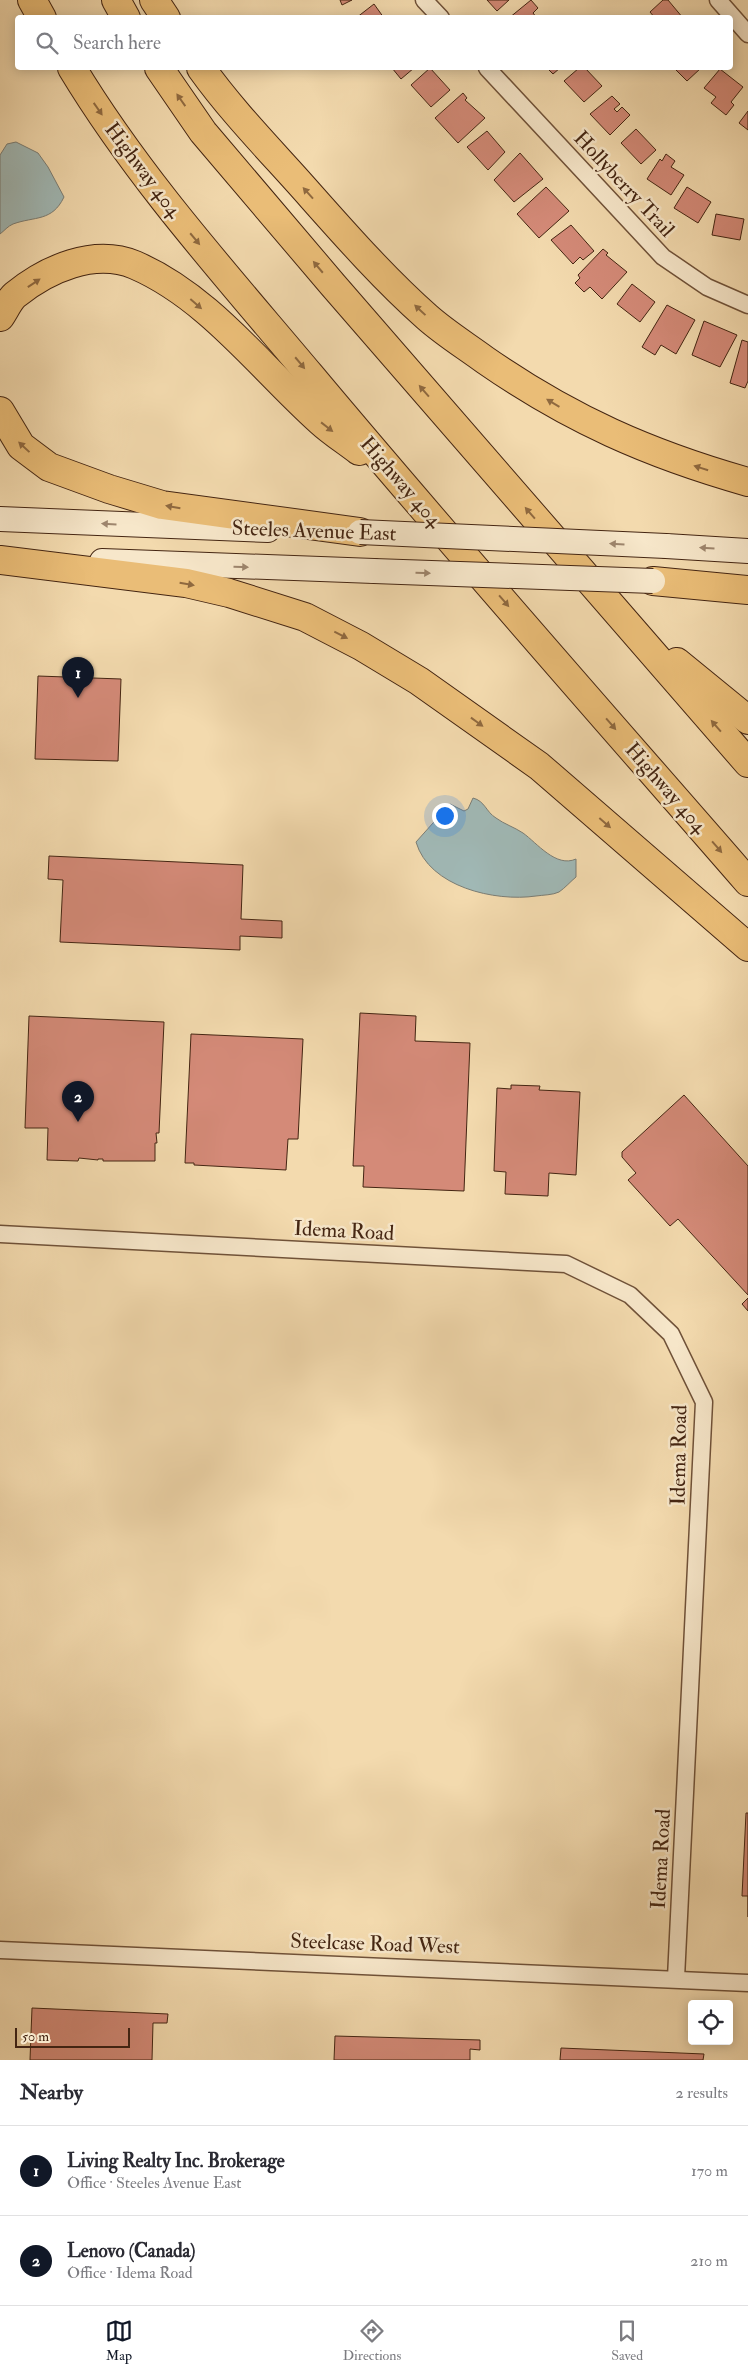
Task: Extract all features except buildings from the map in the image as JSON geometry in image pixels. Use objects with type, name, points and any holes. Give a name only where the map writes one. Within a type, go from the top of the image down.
[{"type":"highway","points":[[32,0],[40,15]]},
{"type":"highway","points":[[116,0],[124,15]]},
{"type":"highway","points":[[154,0],[164,15]]},
{"type":"highway","name":"Highway 404","points":[[73,70],[95,105],[180,220],[403,485],[748,882]]},
{"type":"highway","points":[[160,70],[210,139],[340,293],[748,763]]},
{"type":"highway","points":[[203,70],[262,141],[377,270],[429,319],[517,382],[575,417],[660,454],[748,482]]},
{"type":"highway","points":[[0,316],[14,296],[57,267],[99,258],[133,264],[175,286],[228,332],[320,422],[403,485]]},
{"type":"highway","points":[[0,411],[21,446],[49,467],[109,489],[162,505],[360,532]]},
{"type":"highway","points":[[0,559],[186,583],[229,593],[304,617],[353,642],[419,680],[539,766],[748,947]]},
{"type":"highway","points":[[653,581],[748,590]]},
{"type":"highway","points":[[620,616],[748,720]]},
{"type":"main road","name":"Steeles Avenue East","points":[[0,519],[360,532],[748,550]]},
{"type":"main road","name":"Steeles Avenue East","points":[[0,559],[748,583]]},
{"type":"street","points":[[424,0],[438,15]]},
{"type":"street","points":[[718,0],[731,15]]},
{"type":"street","points":[[733,17],[748,34]]},
{"type":"street","name":"Hollyberry Trail","points":[[489,70],[663,257],[707,287],[748,305]]},
{"type":"street","name":"Idema Road","points":[[0,1234],[566,1264],[630,1295],[672,1334],[704,1402],[676,1978]]},
{"type":"street","name":"Steelcase Road West","points":[[0,1950],[676,1978],[748,1983]]},
{"type":"water","points":[[16,142],[38,153],[64,197],[54,211],[42,217],[13,224],[0,234],[0,155],[7,144]]},
{"type":"water","points":[[473,798],[477,799],[493,816],[523,833],[547,853],[561,860],[569,861],[576,859],[576,877],[554,894],[520,897],[483,893],[466,888],[434,870],[423,857],[416,842],[450,804],[464,811],[468,809]]},
{"type":"place","name":"Living Realty Inc. Brokerage","points":[[78,698]]},
{"type":"place","name":"Lenovo (Canada)","points":[[78,1122]]}]
